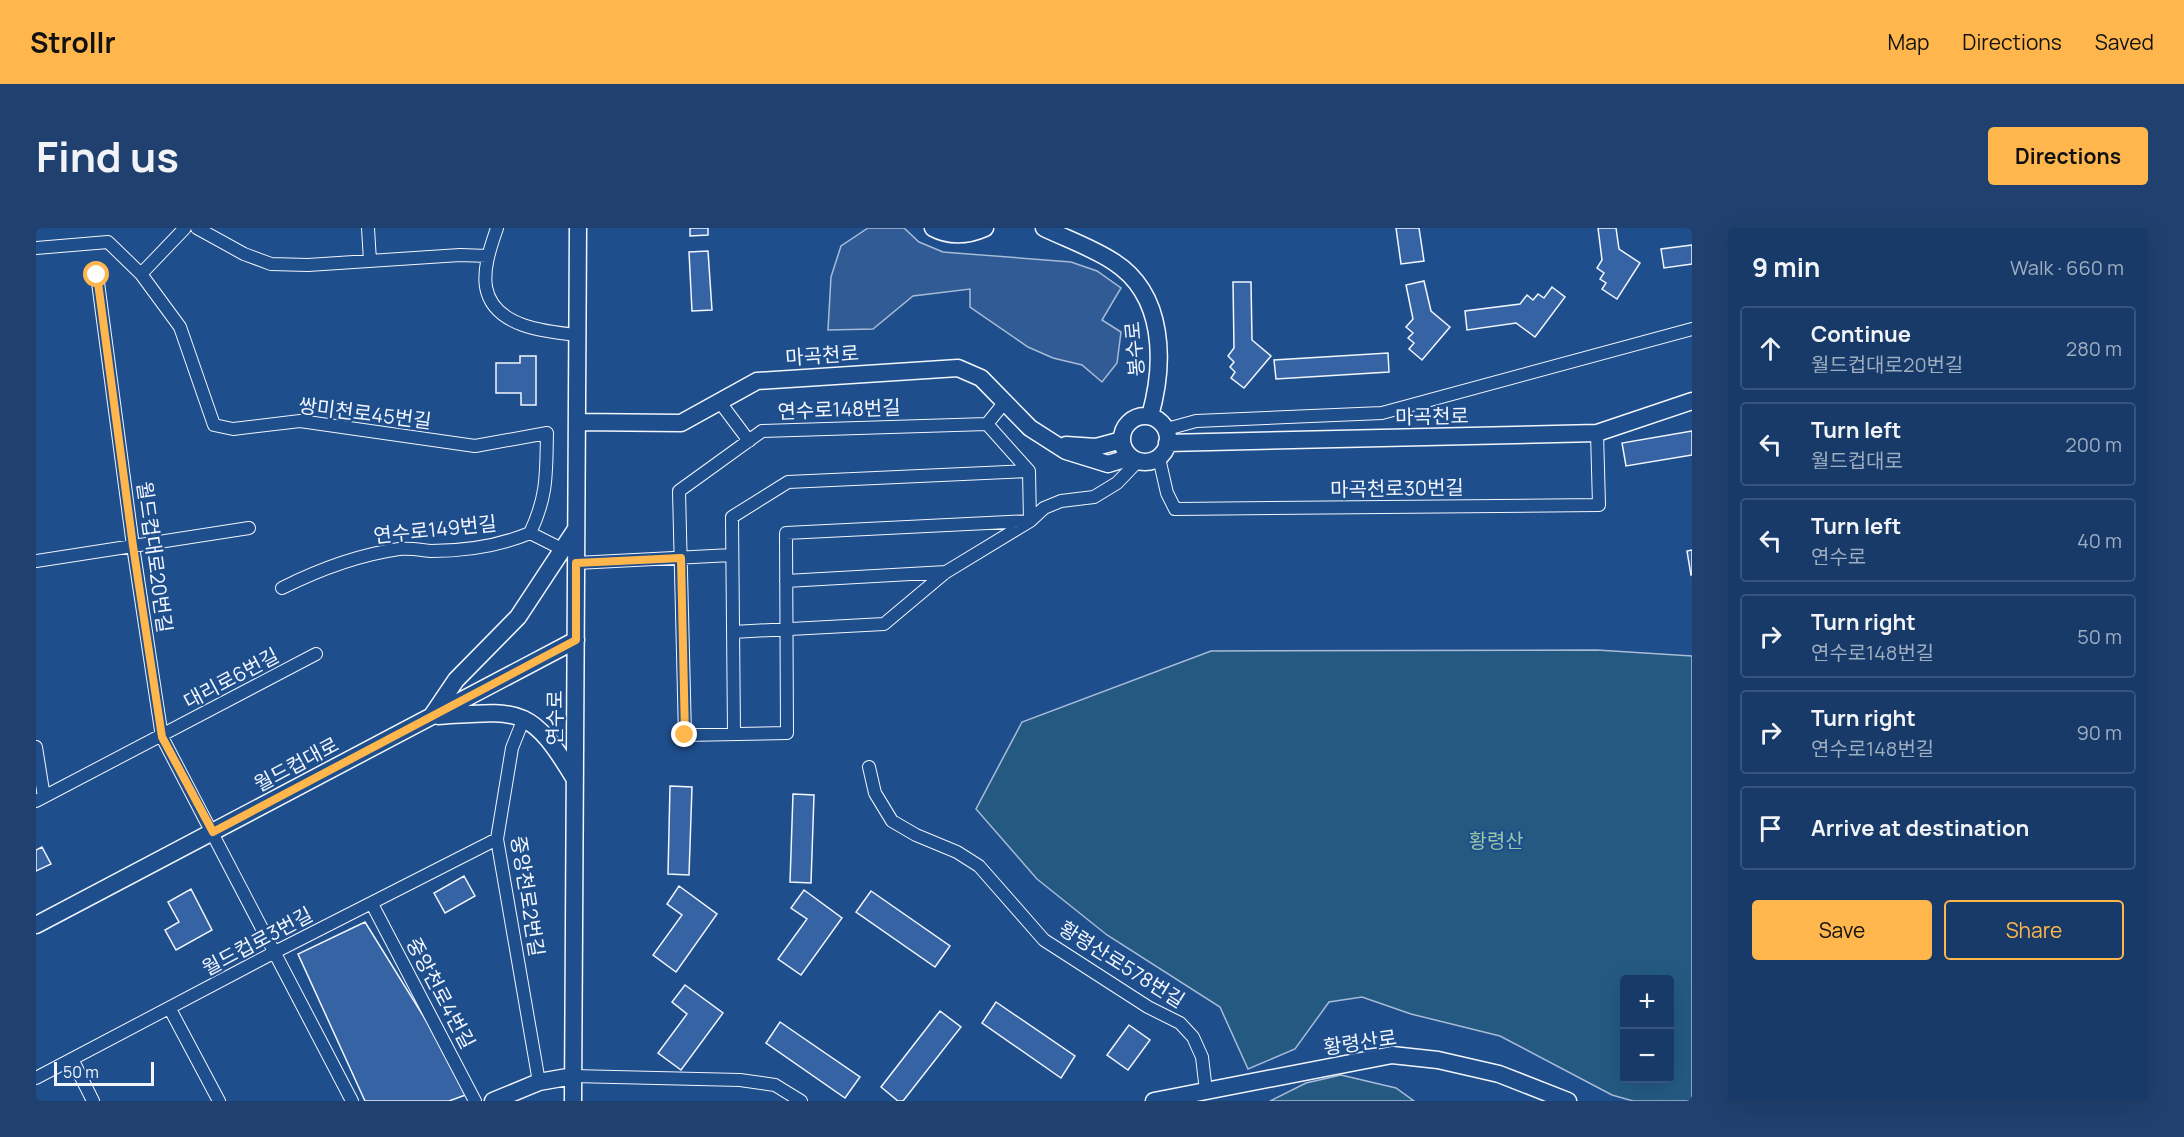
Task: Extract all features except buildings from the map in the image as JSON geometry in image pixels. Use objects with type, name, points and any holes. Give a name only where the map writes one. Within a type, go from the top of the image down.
[{"type":"street","points":[[141,274],[185,228]]},
{"type":"street","points":[[197,228],[244,254],[271,264],[308,265],[460,255],[488,256]]},
{"type":"street","points":[[368,228],[370,261]]},
{"type":"street","points":[[497,228],[488,256],[486,288],[499,311],[525,327],[578,335]]},
{"type":"street","name":"연수로","points":[[573,1101],[578,228]]},
{"type":"street","points":[[933,228],[942,232],[969,236],[985,228]]},
{"type":"street","name":"봉수로","points":[[1044,228],[1114,262],[1140,285],[1154,316],[1159,360],[1157,391],[1150,416]]},
{"type":"street","name":"쌍미천로45번길","points":[[36,248],[108,242],[141,274],[180,327],[214,424],[233,429],[300,421],[475,446],[547,433],[546,487],[540,513],[530,533]]},
{"type":"street","name":"월드컵대로20번길","points":[[97,275],[133,546],[162,737],[352,1101]]},
{"type":"street","points":[[1167,436],[1196,421],[1382,413],[1692,329]]},
{"type":"street","name":"마곡천로","points":[[577,422],[681,423],[757,381],[958,368],[981,378],[1030,428],[1066,451],[1108,464],[1134,459],[1149,462],[1159,458]]},
{"type":"street","points":[[719,401],[749,441]]},
{"type":"street","name":"마곡천로","points":[[1167,436],[1597,433],[1692,401]]},
{"type":"street","points":[[1004,403],[987,424],[1029,471],[1030,521]]},
{"type":"street","points":[[733,632],[884,624],[946,572],[1030,521],[1044,508],[1061,501],[1094,497],[1117,483],[1134,459],[1122,440],[1124,430],[1130,421],[1140,416],[1150,416],[1160,420],[1167,436],[1166,450],[1159,458]]},
{"type":"street","name":"연수로148번길","points":[[987,424],[762,431],[679,491],[685,735],[787,733],[786,533],[1030,521]]},
{"type":"street","name":"마곡천로30번길","points":[[1159,458],[1167,493],[1175,509],[1599,505],[1597,433]]},
{"type":"street","name":"마곡천로","points":[[1053,443],[1096,447],[1122,440]]},
{"type":"street","points":[[734,734],[732,517],[788,482],[1029,471]]},
{"type":"street","points":[[36,561],[249,528]]},
{"type":"street","points":[[431,717],[456,680],[518,617],[564,550],[576,528]]},
{"type":"street","points":[[530,533],[564,550]]},
{"type":"street","name":"연수로149번길","points":[[282,588],[325,567],[374,554],[402,549],[433,551],[491,546],[530,533]]},
{"type":"street","points":[[576,563],[732,555]]},
{"type":"street","points":[[786,581],[946,572]]},
{"type":"street","name":"월드컵대로","points":[[36,925],[576,640]]},
{"type":"street","name":"대리로6번길","points":[[40,799],[162,737],[316,654]]},
{"type":"street","points":[[431,717],[498,713],[519,715],[538,727],[556,748],[575,779]]},
{"type":"street","name":"중앙천로2번길","points":[[524,718],[512,748],[497,839],[539,1082]]},
{"type":"street","points":[[36,747],[40,799]]},
{"type":"street","name":"황령산로578번길","points":[[869,767],[875,793],[892,821],[916,835],[957,852],[979,866],[1044,940],[1148,1007],[1180,1023],[1193,1037],[1202,1057],[1206,1091]]},
{"type":"street","name":"월드컵로3번길","points":[[36,1078],[275,952],[497,839]]},
{"type":"street","name":"중앙천로4번길","points":[[372,903],[476,1101]]},
{"type":"street","points":[[170,1009],[219,1101]]},
{"type":"street","name":"황령산로","points":[[1154,1101],[1392,1055],[1438,1060],[1499,1074],[1568,1101]]},
{"type":"street","points":[[72,1059],[93,1101]]},
{"type":"street","points":[[494,1101],[539,1082],[573,1076],[740,1080],[775,1085],[801,1101]]},
{"type":"green space","name":"황령산","points":[[1597,650],[1692,656],[1692,1101],[1633,1101],[1612,1095],[1500,1036],[1411,1014],[1362,997],[1329,1002],[1295,1049],[1248,1069],[1220,1007],[1107,935],[1037,879],[976,809],[1022,722],[1211,651]]},
{"type":"green space","points":[[1341,1075],[1396,1088],[1414,1101],[1270,1101],[1306,1083]]},
{"type":"shaded area","points":[[868,228],[904,228],[919,242],[943,252],[1071,262],[1097,271],[1121,288],[1102,320],[1121,332],[1117,363],[1102,382],[1082,365],[1053,358],[1028,347],[970,307],[970,289],[913,296],[873,329],[828,330],[831,277],[841,246]]},
{"type":"route","points":[[97,275],[133,546],[162,737],[213,832],[576,640],[576,563],[681,558],[685,735]]}]
